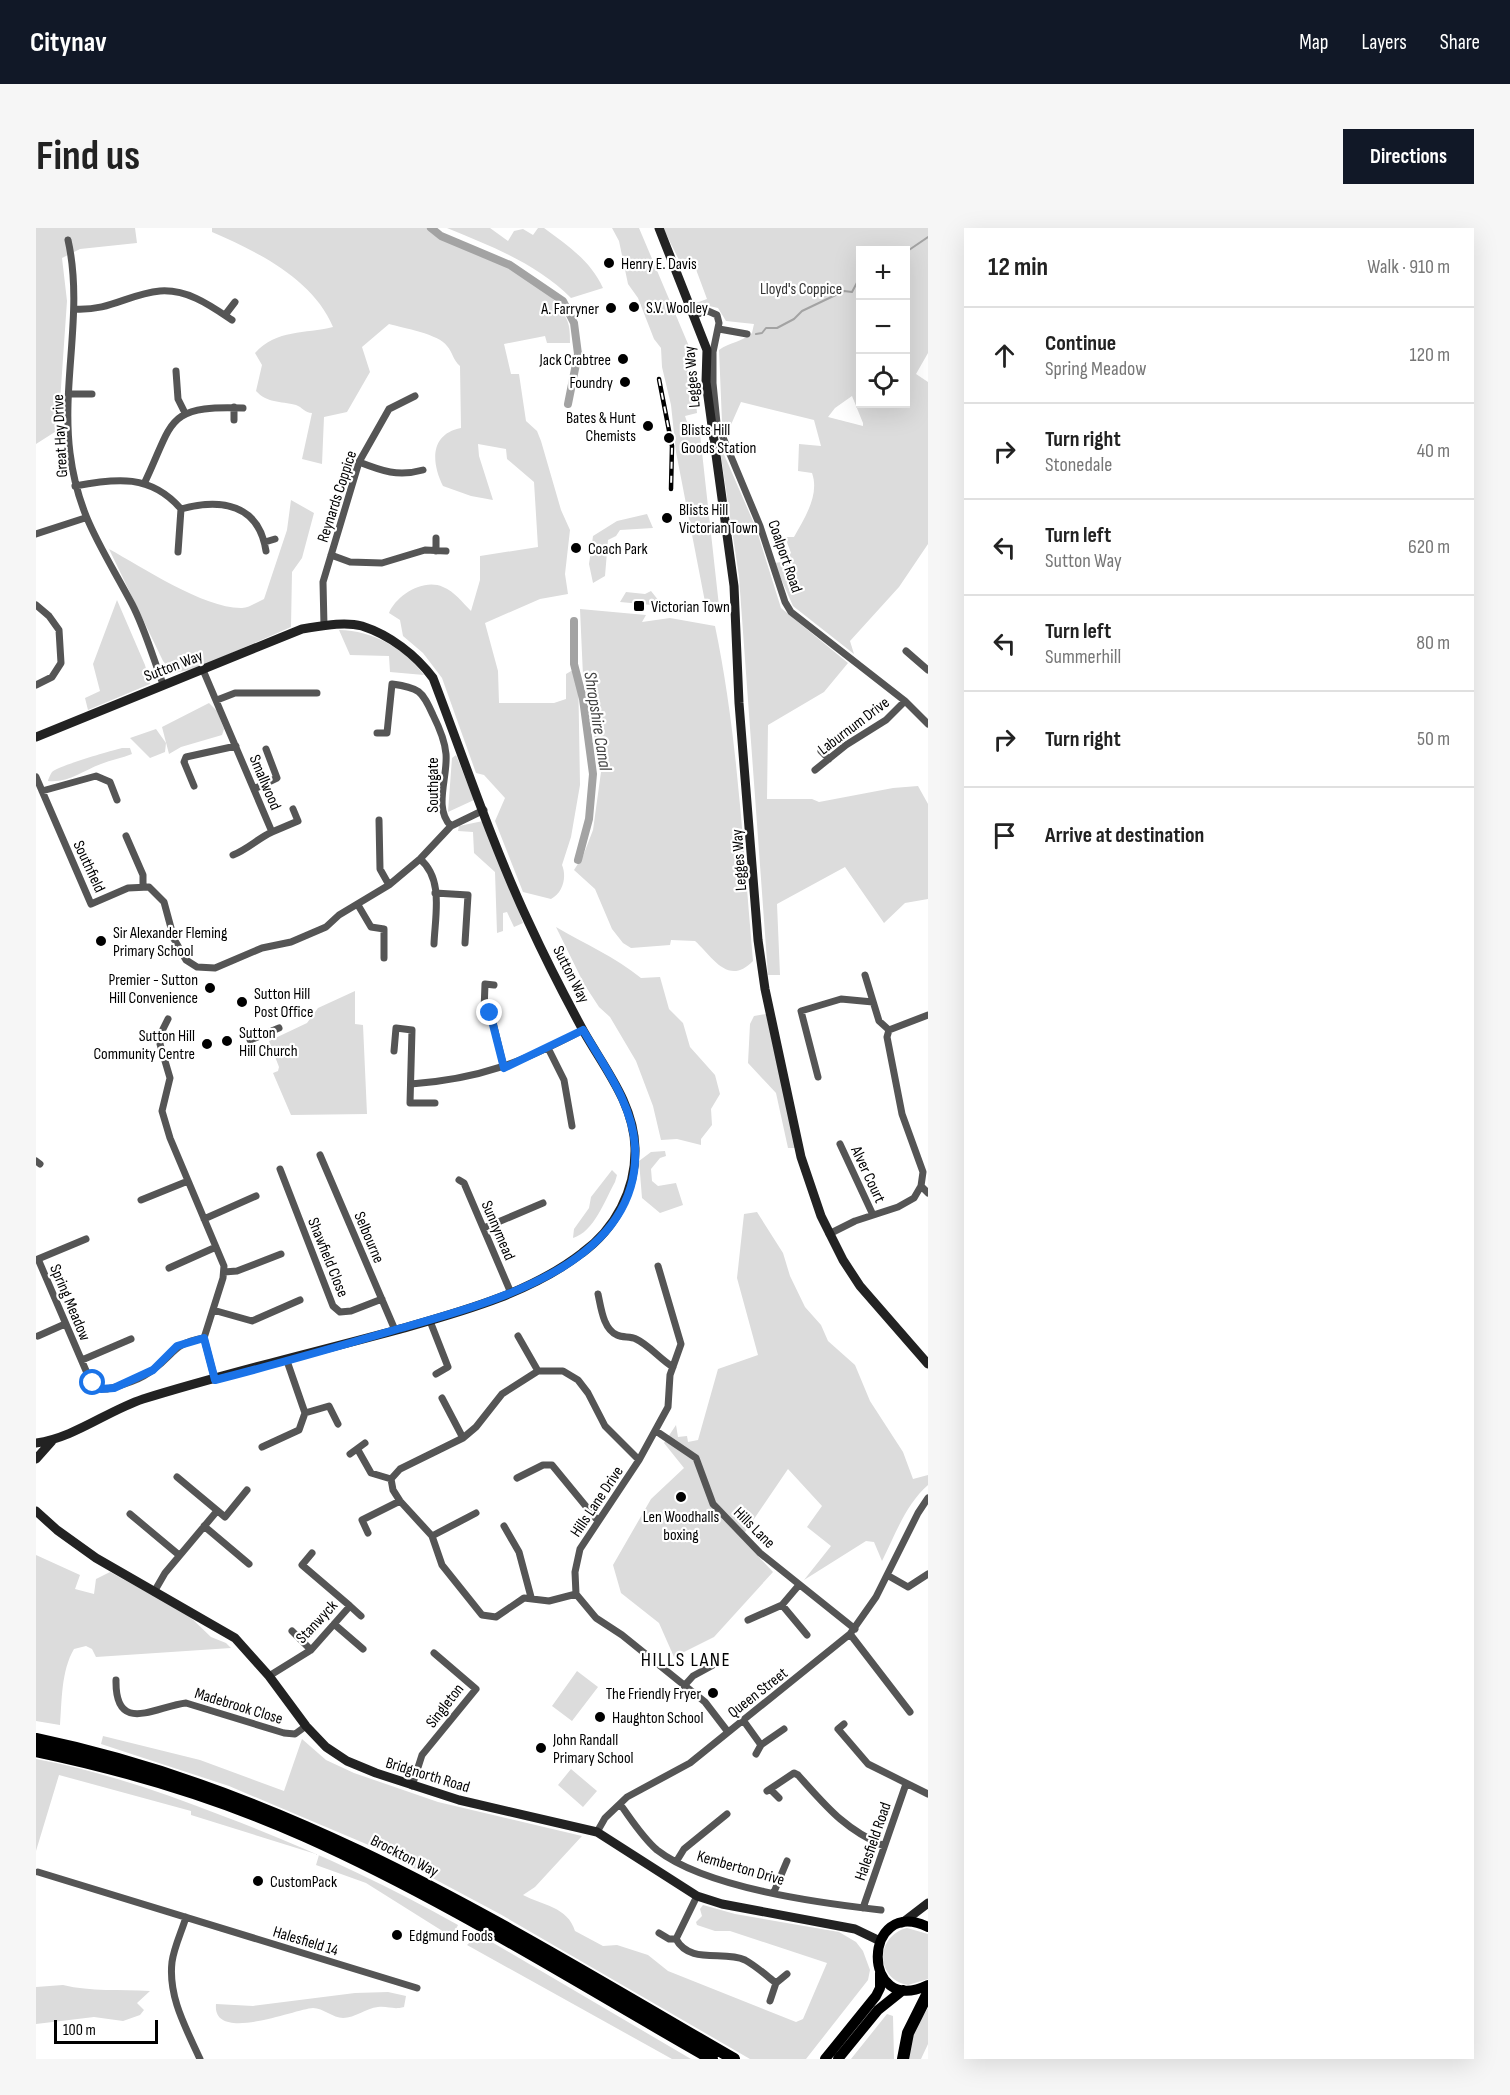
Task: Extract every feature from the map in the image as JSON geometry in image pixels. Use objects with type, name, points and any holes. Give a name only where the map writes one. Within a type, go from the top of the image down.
[{"type":"highway","name":"Brockton Way","points":[[36,1739],[104,1753],[228,1793],[308,1826],[387,1863],[485,1916],[734,2059]]},
{"type":"highway","name":"Brockton Way","points":[[36,1751],[110,1768],[223,1805],[303,1835],[382,1873],[712,2059]]},
{"type":"highway","points":[[903,2059],[908,2033],[928,1993]]},
{"type":"main road","points":[[825,2059],[880,1988],[880,1972],[876,1960],[880,1941],[893,1927],[902,1923],[919,1923],[928,1928]]},
{"type":"main road","points":[[880,1972],[890,1984],[903,1990],[920,1989],[928,1985]]},
{"type":"main road","points":[[838,2059],[878,2010],[903,1990]]},
{"type":"street","points":[[659,228],[682,275],[695,315],[708,311],[717,315],[719,329],[747,334]]},
{"type":"street","name":"Great Hay Drive","points":[[68,240],[75,279],[70,394],[70,451],[75,486],[85,518],[132,605],[164,684]]},
{"type":"street","points":[[74,309],[108,308],[160,291],[190,295],[232,320]]},
{"type":"street","points":[[225,315],[235,302]]},
{"type":"street","name":"Legges Way","points":[[695,315],[707,350],[705,382],[734,586],[739,703],[761,964],[801,1157],[829,1234],[860,1286],[928,1364]]},
{"type":"street","name":"Coalport Road","points":[[719,329],[713,352],[717,423],[760,526],[785,602],[791,612],[905,701],[928,724]]},
{"type":"street","points":[[176,371],[178,399],[185,413]]},
{"type":"street","points":[[70,394],[92,394]]},
{"type":"street","name":"Reynards Coppice","points":[[324,626],[323,582],[358,462],[389,409],[409,395]]},
{"type":"street","points":[[144,484],[168,429],[185,413],[205,407],[243,408]]},
{"type":"street","points":[[234,407],[234,420]]},
{"type":"street","points":[[358,462],[390,473],[406,475],[423,470]]},
{"type":"street","points":[[75,486],[123,479],[144,484],[167,496],[181,509]]},
{"type":"street","points":[[181,509],[197,505],[241,508],[253,518],[265,542],[266,551]]},
{"type":"street","points":[[181,509],[178,549],[188,546]]},
{"type":"street","points":[[36,534],[85,518]]},
{"type":"street","points":[[436,538],[436,551]]},
{"type":"street","points":[[265,542],[275,539]]},
{"type":"street","points":[[331,555],[350,562],[382,563],[425,550],[446,551]]},
{"type":"street","points":[[36,605],[59,630],[61,663],[52,676],[36,685]]},
{"type":"street","name":"Sutton Way","points":[[36,737],[302,629],[324,626],[362,626],[409,651],[433,678],[528,922],[583,1030],[630,1115],[635,1148],[635,1170],[620,1211],[600,1238],[567,1264],[511,1293],[430,1321],[142,1400],[52,1441],[36,1443]]},
{"type":"street","points":[[906,651],[928,670]]},
{"type":"street","name":"Smallwood","points":[[203,670],[272,832],[251,841],[247,849],[233,855]]},
{"type":"street","name":"Southgate","points":[[377,733],[387,734],[392,684],[414,687],[423,694],[445,746],[443,812],[451,826]]},
{"type":"street","points":[[217,700],[235,693],[317,693]]},
{"type":"street","name":"Laburnum Drive","points":[[815,771],[846,745],[886,720],[905,701]]},
{"type":"street","points":[[194,786],[183,762],[186,757],[236,746]]},
{"type":"street","points":[[254,789],[277,778],[266,749]]},
{"type":"street","points":[[821,751],[829,759]]},
{"type":"street","points":[[42,791],[96,776],[110,782],[117,800]]},
{"type":"street","name":"Southfield","points":[[36,777],[91,904],[128,888],[142,886]]},
{"type":"street","points":[[272,832],[298,821],[293,809]]},
{"type":"street","name":"Southgate","points":[[142,886],[160,896],[169,914],[178,948],[191,964],[215,968],[262,948],[291,942],[326,927],[339,915],[389,885],[420,859],[451,826],[484,810]]},
{"type":"street","points":[[379,820],[380,869],[389,885]]},
{"type":"street","points":[[126,836],[143,875],[142,886]]},
{"type":"street","points":[[420,859],[433,874],[434,944]]},
{"type":"street","points":[[435,893],[468,895],[465,943]]},
{"type":"street","points":[[358,905],[371,927],[384,929],[384,958]]},
{"type":"street","points":[[865,975],[879,1021],[889,1030]]},
{"type":"street","points":[[494,985],[485,984],[484,1011],[490,1013],[492,1018],[504,1068]]},
{"type":"street","points":[[818,1077],[819,1063],[801,1011],[841,999],[873,1002]]},
{"type":"street","points":[[889,1030],[928,1015]]},
{"type":"street","points":[[168,1019],[161,1033],[160,1044],[170,1078],[162,1111],[225,1272],[204,1338],[215,1380]]},
{"type":"street","points":[[250,1040],[279,1028]]},
{"type":"street","points":[[394,1051],[396,1028],[412,1030],[410,1103],[435,1103]]},
{"type":"street","points":[[411,1084],[470,1077],[504,1068],[583,1030]]},
{"type":"street","points":[[829,1234],[898,1207],[914,1198],[921,1186],[923,1172],[902,1114],[887,1037],[889,1030]]},
{"type":"street","points":[[548,1048],[564,1080],[572,1126]]},
{"type":"street","name":"Alver Court","points":[[840,1144],[873,1215]]},
{"type":"street","name":"Selbourne","points":[[320,1155],[395,1330]]},
{"type":"street","name":"Shawfield Close","points":[[280,1168],[333,1306],[340,1312],[351,1311],[382,1299]]},
{"type":"street","name":"Sunnymead","points":[[459,1180],[464,1182],[511,1293]]},
{"type":"street","points":[[141,1200],[188,1181]]},
{"type":"street","points":[[921,1186],[928,1193]]},
{"type":"street","points":[[204,1219],[256,1196]]},
{"type":"street","points":[[484,1228],[543,1203]]},
{"type":"street","name":"Spring Meadow","points":[[86,1239],[38,1259],[93,1383],[107,1389],[153,1370],[177,1346],[204,1338]]},
{"type":"street","points":[[169,1268],[216,1247]]},
{"type":"street","points":[[225,1272],[237,1271],[281,1254]]},
{"type":"street","name":"Hills Lane Drive","points":[[576,1594],[576,1561],[580,1549],[639,1461],[666,1414],[670,1375],[679,1354],[680,1338],[658,1266]]},
{"type":"street","points":[[598,1294],[602,1314],[618,1336],[637,1339],[660,1359],[674,1367]]},
{"type":"street","points":[[213,1310],[252,1321],[300,1300]]},
{"type":"street","points":[[430,1321],[448,1368],[436,1374]]},
{"type":"street","points":[[38,1336],[65,1324]]},
{"type":"street","points":[[518,1336],[538,1371]]},
{"type":"street","points":[[82,1360],[130,1339]]},
{"type":"street","points":[[262,1447],[299,1430],[305,1413],[287,1361]]},
{"type":"street","points":[[391,1479],[400,1469],[463,1438],[476,1427],[502,1394],[538,1371],[563,1371],[578,1380],[605,1426],[639,1461]]},
{"type":"street","points":[[442,1398],[463,1438]]},
{"type":"street","points":[[305,1413],[328,1406],[338,1424]]},
{"type":"street","name":"Hills Lane","points":[[656,1431],[696,1458],[713,1504],[760,1553],[852,1631],[910,1712]]},
{"type":"street","name":"Sutton Way","points":[[36,1459],[52,1441]]},
{"type":"street","points":[[350,1454],[365,1443]]},
{"type":"street","points":[[358,1450],[371,1473],[391,1479]]},
{"type":"street","points":[[517,1478],[543,1465],[552,1465],[598,1521]]},
{"type":"street","points":[[177,1477],[225,1517],[247,1490]]},
{"type":"street","points":[[391,1479],[393,1490],[400,1501],[432,1536],[442,1565],[470,1603],[486,1617],[496,1617],[517,1601],[531,1597],[549,1601],[576,1594],[596,1618],[622,1635],[705,1702],[728,1732]]},
{"type":"street","name":"Queen Street","points":[[597,1832],[605,1818],[627,1797],[690,1763],[852,1631],[928,1498]]},
{"type":"street","points":[[368,1533],[362,1520],[400,1501]]},
{"type":"street","name":"Bridgnorth Road","points":[[37,1510],[75,1543],[154,1592],[223,1628],[246,1648],[306,1726],[326,1747],[347,1761],[459,1800],[597,1832],[697,1896],[722,1904],[855,1929],[880,1941]]},
{"type":"street","points":[[154,1592],[165,1573],[217,1511]]},
{"type":"street","points":[[432,1536],[476,1513]]},
{"type":"street","points":[[130,1514],[179,1556]]},
{"type":"street","points":[[204,1526],[249,1564]]},
{"type":"street","points":[[504,1526],[519,1552],[531,1597]]},
{"type":"street","name":"Stanwyck","points":[[269,1676],[311,1650],[350,1606],[302,1565],[312,1553]]},
{"type":"street","points":[[886,1575],[908,1587],[928,1574]]},
{"type":"street","points":[[748,1620],[782,1605],[799,1585]]},
{"type":"street","points":[[782,1605],[807,1635]]},
{"type":"street","points":[[350,1606],[362,1616]]},
{"type":"street","points":[[334,1624],[363,1649]]},
{"type":"street","points":[[292,1631],[311,1650]]},
{"type":"street","name":"Singleton","points":[[412,1785],[422,1755],[476,1689],[434,1653]]},
{"type":"street","points":[[684,1686],[693,1676],[715,1664]]},
{"type":"street","name":"Madebrook Close","points":[[116,1680],[118,1701],[128,1712],[143,1715],[171,1704],[186,1703],[284,1733],[295,1734],[306,1726]]},
{"type":"street","points":[[742,1719],[761,1745]]},
{"type":"street","points":[[844,1724],[835,1732],[868,1764],[928,1794]]},
{"type":"street","points":[[756,1754],[761,1745],[784,1729]]},
{"type":"street","points":[[779,1798],[768,1790],[794,1773],[829,1810],[859,1835],[884,1846]]},
{"type":"street","name":"Halesfield Road","points":[[863,1908],[906,1784]]},
{"type":"street","name":"Kemberton Drive","points":[[620,1804],[642,1835],[676,1862],[713,1877],[774,1892],[881,1910]]},
{"type":"street","points":[[676,1862],[684,1849],[727,1814]]},
{"type":"street","points":[[774,1892],[787,1860]]},
{"type":"street","name":"Halesfield 14","points":[[38,1872],[417,1988]]},
{"type":"street","points":[[676,1939],[697,1896]]},
{"type":"street","points":[[902,1923],[928,1903]]},
{"type":"street","points":[[186,1917],[172,1960],[172,1988],[177,2008],[200,2059]]},
{"type":"street","points":[[659,1933],[669,1939],[676,1939]]},
{"type":"street","points":[[676,1939],[681,1946],[697,1955],[709,1957],[729,1955],[746,1960],[776,1983]]},
{"type":"street","points":[[770,2001],[776,1983],[787,1974]]},
{"type":"green space","points":[[36,228],[135,228],[137,243],[80,249],[62,258],[67,301],[58,430],[36,444]]},
{"type":"green space","points":[[212,228],[427,228],[489,256],[529,278],[552,297],[567,320],[570,343],[547,343],[545,336],[504,344],[511,374],[519,374],[526,421],[537,431],[561,510],[570,530],[565,574],[568,594],[540,599],[485,623],[498,671],[499,703],[554,703],[566,699],[566,674],[578,667],[580,785],[571,837],[562,865],[563,884],[551,899],[523,892],[495,821],[505,798],[484,775],[476,773],[442,678],[423,653],[403,636],[400,620],[389,613],[404,595],[427,585],[447,589],[471,611],[480,580],[480,556],[538,547],[534,482],[507,459],[506,449],[478,444],[479,456],[493,500],[471,496],[443,486],[436,468],[436,450],[443,436],[461,428],[460,366],[447,346],[437,338],[389,324],[362,347],[370,372],[347,412],[324,417],[322,464],[302,459],[312,413],[296,405],[269,400],[256,391],[262,365],[255,353],[264,345],[282,336],[333,327],[324,310],[298,281],[265,258],[212,232]]},
{"type":"green space","points":[[447,228],[490,228],[508,241],[514,231],[523,229],[533,235],[538,228],[544,228],[585,261],[603,288],[571,298],[558,286],[528,266],[497,249]]},
{"type":"green space","points":[[612,228],[639,228],[691,351],[697,413],[685,416],[688,425],[699,425],[719,606],[706,607],[676,452],[661,348],[654,339],[638,298],[628,284],[619,241]]},
{"type":"green space","name":"Lloyd's Coppice","points":[[663,228],[928,228],[928,353],[916,374],[928,382],[928,544],[899,587],[850,641],[854,654],[793,606],[774,563],[782,562],[791,553],[785,537],[794,537],[812,498],[814,481],[812,473],[798,471],[799,444],[821,446],[814,420],[741,402],[726,436],[722,422],[719,350],[748,336],[752,333],[754,324],[726,321],[718,308],[696,303],[707,299],[694,264],[683,268]]},
{"type":"green space","points":[[719,443],[756,528],[781,608],[848,663],[824,692],[768,725],[767,799],[812,799],[819,802],[893,788],[918,786],[928,804],[928,899],[905,903],[884,923],[845,867],[777,904],[780,975],[768,975],[739,577]]},
{"type":"green space","points":[[291,500],[314,513],[302,558],[292,572],[291,627],[195,669],[173,673],[163,661],[109,549],[192,595],[227,606],[247,607],[264,599],[287,530]]},
{"type":"green space","points":[[647,514],[653,528],[620,530],[616,536],[608,540],[605,576],[593,583],[589,564],[593,536],[617,521]]},
{"type":"green space","points":[[651,591],[663,606],[620,602],[626,592],[645,594]]},
{"type":"green space","points":[[117,600],[145,665],[150,684],[88,710],[85,698],[100,691],[93,664]]},
{"type":"green space","points":[[580,609],[646,615],[642,622],[670,618],[715,626],[729,709],[743,835],[753,961],[744,968],[736,971],[728,970],[714,961],[695,941],[671,940],[670,945],[631,948],[623,943],[612,929],[595,889],[574,870],[583,856],[593,830],[601,772],[583,676]]},
{"type":"green space","points":[[339,630],[364,634],[386,642],[407,656],[424,675],[390,672],[389,656],[350,655]]},
{"type":"green space","points":[[209,703],[217,711],[224,729],[222,735],[181,747],[169,754],[162,727]]},
{"type":"green space","points":[[156,729],[166,743],[165,752],[150,758],[130,738]]},
{"type":"green space","points":[[122,748],[130,748],[132,754],[69,778],[48,781],[56,769]]},
{"type":"green space","points":[[456,755],[474,800],[448,812],[452,758]]},
{"type":"green space","points":[[483,821],[496,847],[523,923],[514,927],[507,912],[503,913],[503,931],[497,933],[495,872],[474,853],[473,832],[458,831],[459,826]]},
{"type":"green space","points":[[556,927],[610,957],[641,978],[660,977],[669,1009],[683,1023],[690,1047],[715,1075],[720,1094],[711,1109],[712,1125],[701,1139],[701,1145],[677,1139],[661,1140],[653,1106],[636,1061],[610,1017],[599,1007],[584,984]]},
{"type":"green space","points":[[355,991],[355,1024],[363,1025],[367,1114],[291,1115],[273,1073],[278,1071],[279,1067],[269,1041],[307,1023],[318,1008]]},
{"type":"green space","points":[[766,1014],[796,1148],[788,1148],[776,1093],[748,1063],[750,1024],[754,1016]]},
{"type":"green space","points":[[665,1151],[666,1156],[660,1158],[651,1169],[652,1181],[658,1186],[676,1183],[683,1205],[660,1213],[642,1198],[639,1161],[651,1152]]},
{"type":"green space","points":[[612,1170],[617,1175],[615,1182],[598,1214],[587,1229],[573,1238],[574,1229],[589,1208],[591,1197]]},
{"type":"green space","points":[[757,1212],[783,1253],[790,1276],[805,1307],[821,1325],[828,1341],[855,1365],[870,1401],[903,1452],[913,1479],[928,1475],[928,1485],[913,1501],[882,1561],[874,1542],[866,1541],[804,1580],[831,1546],[807,1527],[822,1506],[788,1469],[741,1538],[773,1572],[714,1637],[674,1657],[659,1623],[621,1593],[613,1565],[651,1499],[684,1468],[664,1443],[676,1425],[678,1437],[687,1436],[688,1442],[698,1440],[718,1369],[758,1355],[737,1278],[744,1214]]},
{"type":"green space","points":[[36,1555],[80,1575],[75,1589],[94,1594],[96,1579],[110,1572],[187,1614],[211,1637],[226,1643],[231,1648],[96,1657],[92,1649],[86,1646],[74,1649],[64,1676],[60,1725],[36,1721]]},
{"type":"green space","points":[[577,1671],[598,1687],[572,1721],[552,1706]]},
{"type":"green space","points":[[103,1736],[200,1760],[284,1791],[302,1739],[326,1760],[354,1773],[438,1802],[582,1836],[535,1887],[523,1895],[554,1908],[567,1917],[575,1931],[603,1946],[617,1945],[648,1955],[668,1971],[796,2022],[803,2019],[827,1963],[730,1931],[715,1931],[697,1925],[696,1922],[702,1916],[700,1909],[703,1905],[735,1914],[839,1932],[856,1942],[863,1951],[870,1970],[868,1980],[806,2059],[750,2059],[500,1914],[378,1849],[229,1786],[101,1744]]},
{"type":"green space","points":[[36,1759],[107,1776],[154,1791],[317,1854],[191,1815],[191,1811],[59,1775],[36,1851]]},
{"type":"green space","points":[[571,1769],[597,1791],[583,1807],[558,1785]]},
{"type":"green space","points":[[319,1855],[401,1894],[458,1925],[452,1937],[366,1883],[316,1865]]},
{"type":"green space","points":[[907,1928],[928,1934],[928,1979],[908,1985],[889,1975],[883,1957],[889,1939],[897,1932]]},
{"type":"green space","points":[[478,1934],[691,2059],[672,2059],[467,1945]]},
{"type":"green space","points":[[63,1985],[150,1991],[137,2003],[144,2010],[140,2015],[123,2021],[94,2017],[36,2024],[36,1987]]},
{"type":"green space","points":[[388,1992],[406,1996],[404,2007],[374,2008],[343,2018],[313,2008],[256,2021],[227,2022],[218,2016],[216,2004],[253,2006],[355,1993]]},
{"type":"green space","points":[[928,2008],[928,2044],[921,2059],[908,2059],[913,2032]]},
{"type":"green space","points":[[887,2014],[893,2016],[894,2059],[851,2059]]},
{"type":"waterway","name":"Shropshire Canal","points":[[431,228],[441,236],[510,265],[563,301],[574,323],[578,354],[568,404]]},
{"type":"waterway","points":[[910,249],[928,237]]},
{"type":"waterway","points":[[756,334],[762,333],[766,328],[777,328],[794,319],[802,311],[844,291],[852,292],[856,284]]},
{"type":"waterway","name":"Shropshire Canal","points":[[574,621],[574,664],[583,699],[593,774],[589,819],[578,860]]},
{"type":"railway","points":[[659,379],[672,446],[671,489]]},
{"type":"place","name":"Henry E. Davis","points":[[609,263]]},
{"type":"place","name":"S.V. Woolley","points":[[634,307]]},
{"type":"place","name":"A. Farryner","points":[[611,308]]},
{"type":"place","name":"Jack Crabtree","points":[[623,359]]},
{"type":"place","name":"Foundry","points":[[625,382]]},
{"type":"place","name":"Bates & Hunt Chemists","points":[[648,426]]},
{"type":"place","name":"Blists Hill Goods Station","points":[[669,438]]},
{"type":"place","name":"Blists Hill Victorian Town","points":[[667,518]]},
{"type":"place","name":"Coach Park","points":[[576,548]]},
{"type":"place","name":"Victorian Town","points":[[639,606]]},
{"type":"place","name":"Sir Alexander Fleming Primary School","points":[[101,941]]},
{"type":"place","name":"Premier - Sutton Hill Convenience","points":[[210,988]]},
{"type":"place","name":"Sutton Hill Post Office","points":[[242,1002]]},
{"type":"place","name":"Sutton Hill Church","points":[[227,1041]]},
{"type":"place","name":"Sutton Hill Community Centre","points":[[207,1044]]},
{"type":"place","name":"Len Woodhalls boxing","points":[[681,1497]]},
{"type":"place","name":"The Friendly Fryer","points":[[713,1693]]},
{"type":"place","name":"Haughton School","points":[[600,1717]]},
{"type":"place","name":"John Randall Primary School","points":[[541,1748]]},
{"type":"place","name":"CustomPack","points":[[258,1881]]},
{"type":"place","name":"Edgmund Foods","points":[[397,1935]]},
{"type":"district","name":"HILLS LANE","points":[[686,1659]]},
{"type":"route","points":[[93,1383],[101,1389],[114,1388],[146,1374],[177,1346],[190,1340],[204,1338],[215,1380],[430,1321],[511,1293],[567,1264],[600,1238],[620,1211],[635,1170],[634,1133],[630,1115],[621,1096],[583,1030],[504,1068],[490,1013]]}]
